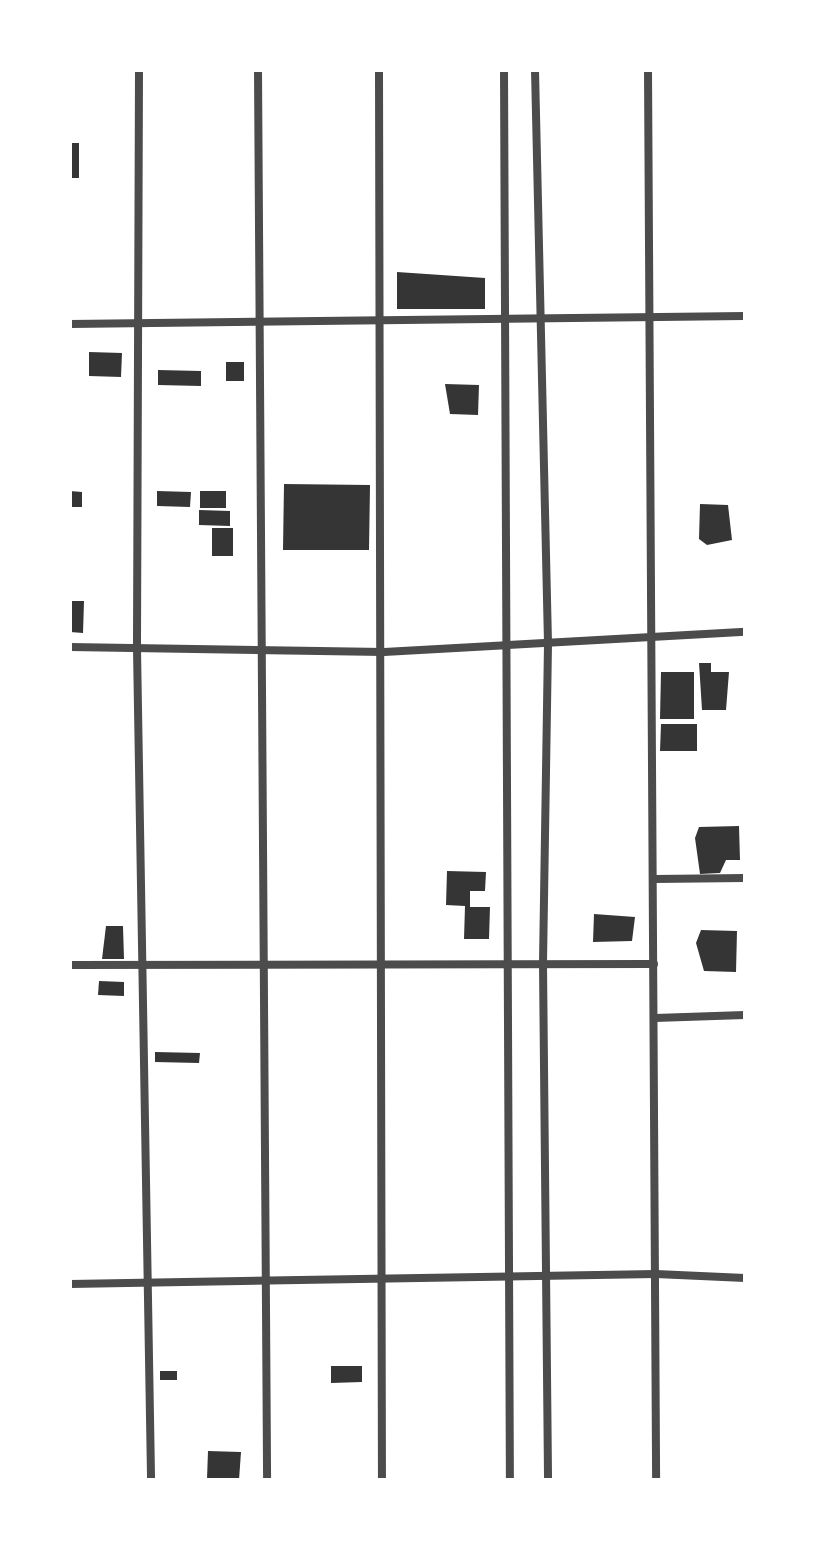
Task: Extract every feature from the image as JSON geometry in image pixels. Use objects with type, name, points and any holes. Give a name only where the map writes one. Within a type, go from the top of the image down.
[{"type":"street","points":[[139,70],[137,649],[151,1480]]},
{"type":"street","points":[[258,70],[266,648],[267,1480]]},
{"type":"street","points":[[379,70],[384,652],[382,1480]]},
{"type":"street","points":[[504,70],[510,1480]]},
{"type":"street","points":[[535,70],[537,319],[548,644],[542,964],[548,1480]]},
{"type":"street","points":[[648,70],[656,1480]]},
{"type":"street","points":[[70,324],[745,316]]},
{"type":"street","points":[[70,647],[384,652],[548,644],[652,633],[745,632]]},
{"type":"street","points":[[654,879],[745,878]]},
{"type":"street","points":[[70,966],[654,964]]},
{"type":"street","points":[[656,1018],[745,1015]]},
{"type":"street","points":[[70,1284],[546,1280],[656,1274],[745,1278]]},
{"type":"building","points":[[70,143],[79,143],[79,178],[70,178]]},
{"type":"building","points":[[397,272],[485,278],[485,309],[397,309]]},
{"type":"building","points":[[89,352],[122,353],[121,377],[89,376]]},
{"type":"building","points":[[226,362],[244,362],[244,381],[226,381]]},
{"type":"building","points":[[158,370],[201,371],[201,386],[158,385]]},
{"type":"building","points":[[445,384],[479,385],[478,415],[450,414]]},
{"type":"building","points":[[284,484],[370,485],[369,550],[283,550]]},
{"type":"building","points":[[70,491],[82,492],[82,507],[70,507]]},
{"type":"building","points":[[157,491],[191,492],[190,507],[157,506]]},
{"type":"building","points":[[200,491],[226,491],[226,508],[200,508]]},
{"type":"building","points":[[700,504],[728,505],[732,540],[707,545],[699,539]]},
{"type":"building","points":[[199,510],[230,511],[230,526],[199,525]]},
{"type":"building","points":[[212,528],[233,528],[233,556],[212,556]]},
{"type":"building","points":[[70,601],[84,601],[83,633],[70,632]]},
{"type":"building","points":[[699,663],[711,663],[711,672],[729,672],[726,710],[702,710]]},
{"type":"building","points":[[661,672],[694,672],[694,719],[660,719]]},
{"type":"building","points":[[661,724],[697,724],[697,751],[660,751]]},
{"type":"building","points":[[739,826],[740,860],[726,860],[720,873],[700,874],[695,838],[699,827]]},
{"type":"building","points":[[447,871],[486,872],[485,891],[470,891],[470,907],[490,907],[489,939],[464,939],[465,906],[446,905]]},
{"type":"building","points":[[594,914],[635,917],[632,941],[593,942]]},
{"type":"building","points":[[106,926],[123,926],[124,959],[102,959]]},
{"type":"building","points":[[701,930],[737,931],[736,972],[704,971],[696,943]]},
{"type":"building","points":[[99,981],[124,982],[124,996],[98,995]]},
{"type":"building","points":[[155,1052],[200,1053],[199,1063],[155,1062]]},
{"type":"building","points":[[331,1366],[362,1366],[362,1382],[331,1383]]},
{"type":"building","points":[[160,1371],[177,1371],[177,1380],[160,1380]]},
{"type":"building","points":[[208,1451],[241,1452],[239,1480],[207,1479]]}]
